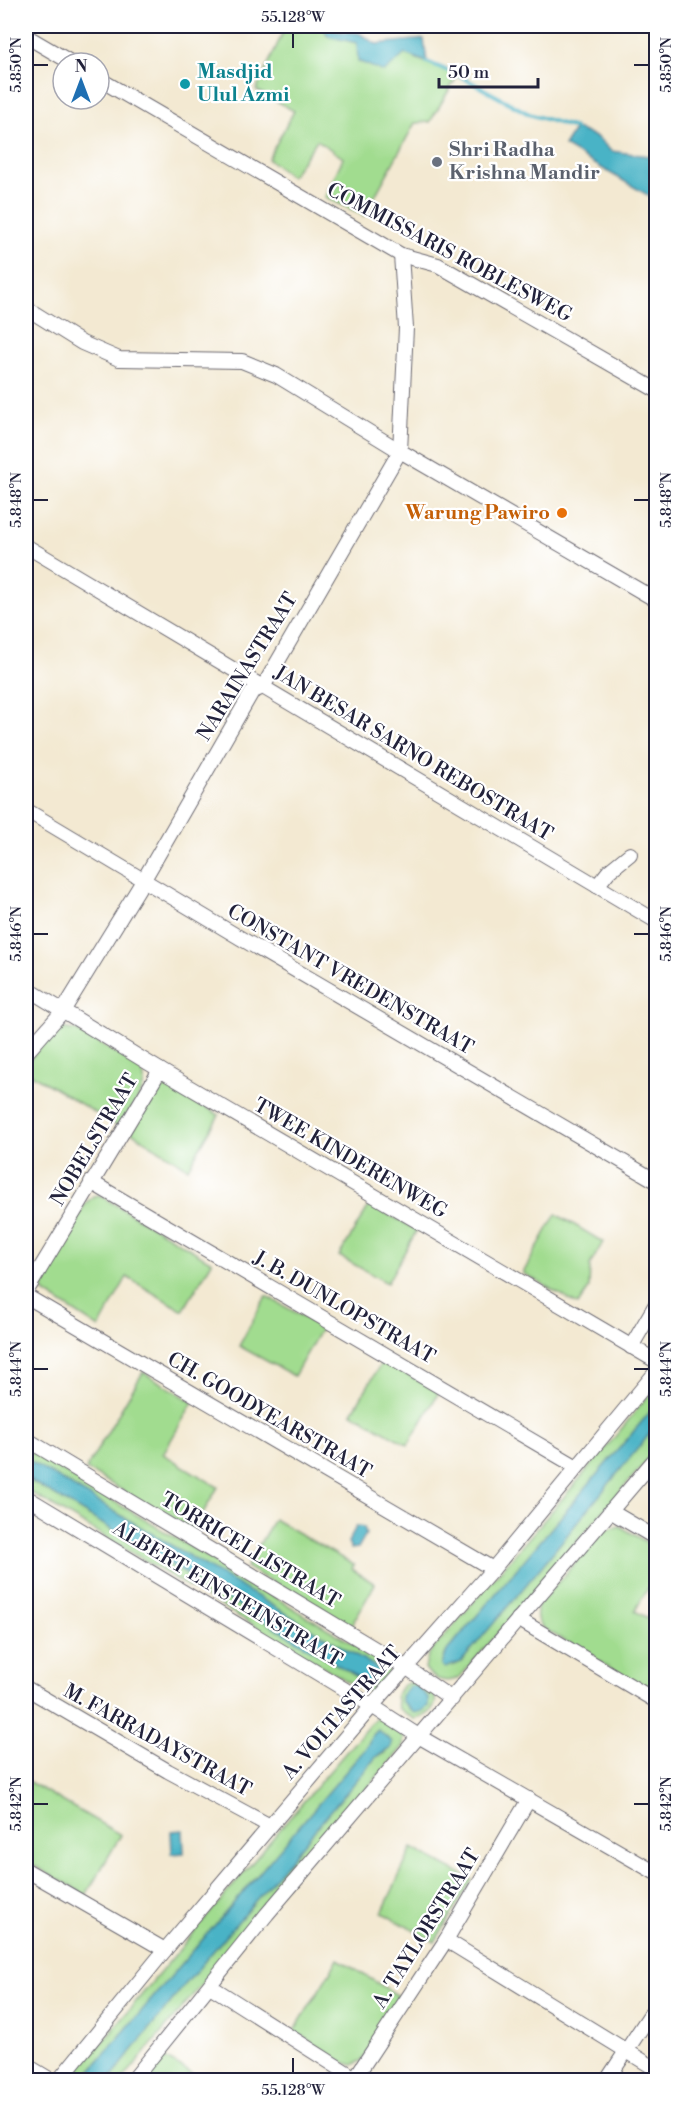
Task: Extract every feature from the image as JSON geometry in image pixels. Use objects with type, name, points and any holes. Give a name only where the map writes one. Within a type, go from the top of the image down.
[{"type":"street","points":[[26,36],[52,51]]},
{"type":"street","name":"COMMISSARIS ROBLESWEG","points":[[111,86],[401,255],[438,265],[657,390]]},
{"type":"street","name":"NARAINASTRAAT","points":[[26,1053],[63,1011],[143,880],[252,692],[263,687],[400,451],[406,328],[401,255]]},
{"type":"street","points":[[26,308],[82,343],[119,358],[242,361],[276,375],[400,451],[657,600]]},
{"type":"street","name":"JAN BESAR SARNO REBOSTRAAT","points":[[26,546],[657,921]]},
{"type":"street","name":"CONSTANT VREDENSTRAAT","points":[[26,810],[657,1181]]},
{"type":"street","points":[[597,886],[609,871],[630,854]]},
{"type":"street","name":"TWEE KINDERENWEG","points":[[26,988],[160,1070],[657,1361]]},
{"type":"street","name":"NOBELSTRAAT","points":[[26,1294],[160,1070]]},
{"type":"street","name":"J. B. DUNLOPSTRAAT","points":[[91,1182],[576,1467]]},
{"type":"street","name":"CH. GOODYEARSTRAAT","points":[[26,1294],[492,1569]]},
{"type":"street","points":[[631,1347],[657,1304]]},
{"type":"street","name":"A. VOLTASTRAAT","points":[[59,2080],[165,1950],[372,1706],[492,1569],[657,1372]]},
{"type":"street","name":"TORRICELLISTRAAT","points":[[26,1439],[407,1668],[452,1699]]},
{"type":"street","points":[[133,2080],[275,1905],[657,1458]]},
{"type":"street","name":"ALBERT EINSTEINSTRAAT","points":[[26,1497],[420,1737],[657,1873]]},
{"type":"street","points":[[610,1511],[657,1538]]},
{"type":"street","points":[[518,1619],[657,1701]]},
{"type":"street","name":"M. FARRADAYSTRAAT","points":[[26,1688],[168,1771],[270,1826]]},
{"type":"street","name":"A. TAYLORSTRAAT","points":[[358,2079],[446,1940],[529,1798]]},
{"type":"street","points":[[26,1870],[165,1950]]},
{"type":"street","points":[[446,1940],[657,2069]]},
{"type":"street","points":[[210,1986],[358,2079]]},
{"type":"street","points":[[607,2080],[657,2006]]},
{"type":"street","points":[[26,2065],[51,2080]]},
{"type":"green space","points":[[286,26],[323,26],[328,36],[405,54],[458,75],[430,122],[415,123],[364,216],[325,197],[343,158],[317,140],[291,177],[268,159],[294,111],[256,90]]},
{"type":"green space","points":[[61,1028],[79,1031],[139,1067],[144,1081],[142,1089],[119,1127],[26,1071],[26,1064],[53,1032]]},
{"type":"green space","points":[[168,1086],[219,1115],[188,1168],[131,1132],[150,1098]]},
{"type":"green space","points":[[99,1195],[212,1262],[183,1311],[127,1277],[99,1328],[44,1292],[41,1281],[86,1203],[93,1196]]},
{"type":"green space","points":[[370,1204],[417,1230],[387,1283],[339,1256]]},
{"type":"green space","points":[[556,1214],[603,1242],[590,1265],[589,1288],[578,1305],[523,1273]]},
{"type":"green space","points":[[266,1296],[322,1327],[294,1376],[239,1346]]},
{"type":"green space","points":[[383,1360],[439,1392],[408,1445],[352,1413]]},
{"type":"green space","points":[[143,1372],[193,1402],[163,1454],[218,1487],[192,1532],[86,1469]]},
{"type":"green space","points":[[656,1386],[656,1405],[447,1651],[443,1659],[453,1666],[461,1662],[656,1426],[656,1450],[460,1677],[446,1681],[432,1676],[425,1668],[428,1655],[605,1449]]},
{"type":"green space","points":[[26,1449],[387,1664],[387,1682],[376,1691],[364,1691],[26,1490],[26,1478],[366,1682],[378,1675],[376,1667],[26,1459]]},
{"type":"green space","points":[[274,1519],[354,1565],[352,1569],[375,1584],[350,1628],[246,1567]]},
{"type":"green space","points":[[620,1526],[656,1548],[656,1574],[635,1611],[656,1623],[656,1696],[543,1628],[537,1617],[538,1605],[604,1530]]},
{"type":"green space","points":[[411,1682],[427,1686],[435,1697],[432,1710],[425,1716],[414,1719],[398,1708],[396,1695],[403,1685]]},
{"type":"green space","points":[[376,1717],[386,1719],[404,1734],[403,1747],[122,2080],[109,2080],[183,1987],[376,1757],[385,1753],[392,1742],[378,1730],[366,1748],[87,2075],[89,2080],[76,2080],[77,2072]]},
{"type":"green space","points":[[26,1780],[121,1835],[86,1895],[26,1861]]},
{"type":"green space","points":[[412,1848],[472,1880],[435,1942],[382,1913]]},
{"type":"green space","points":[[338,1959],[402,1998],[363,2060],[353,2065],[342,2062],[294,2031]]},
{"type":"green space","points":[[161,2056],[204,2080],[145,2080]]},
{"type":"water","points":[[323,26],[331,26],[334,31],[359,33],[376,44],[424,39],[427,62],[405,54],[384,72],[358,61],[357,43],[328,36]]},
{"type":"water","points":[[575,128],[598,138],[611,151],[656,157],[656,200],[564,146]]},
{"type":"water","points":[[656,1405],[656,1426],[461,1662],[445,1668],[442,1665],[447,1651]]},
{"type":"water","points":[[26,1459],[376,1667],[378,1675],[374,1681],[366,1682],[26,1478]]},
{"type":"water","points":[[356,1527],[364,1527],[366,1534],[358,1548],[351,1549],[348,1542]]},
{"type":"water","points":[[411,1686],[418,1687],[428,1698],[428,1706],[422,1711],[414,1713],[401,1701],[401,1696]]},
{"type":"water","points":[[378,1730],[392,1742],[391,1748],[376,1757],[183,1987],[109,2080],[89,2080],[87,2075],[366,1748]]},
{"type":"water","points":[[183,1830],[184,1853],[172,1854],[171,1831]]},
{"type":"waterway","points":[[427,62],[458,75],[529,114],[575,128]]},
{"type":"place","name":"Masdjid Ulul Azmi","points":[[185,84]]},
{"type":"place","name":"Shri Radha Krishna Mandir","points":[[437,162]]},
{"type":"place","name":"Warung Pawiro","points":[[562,513]]}]
